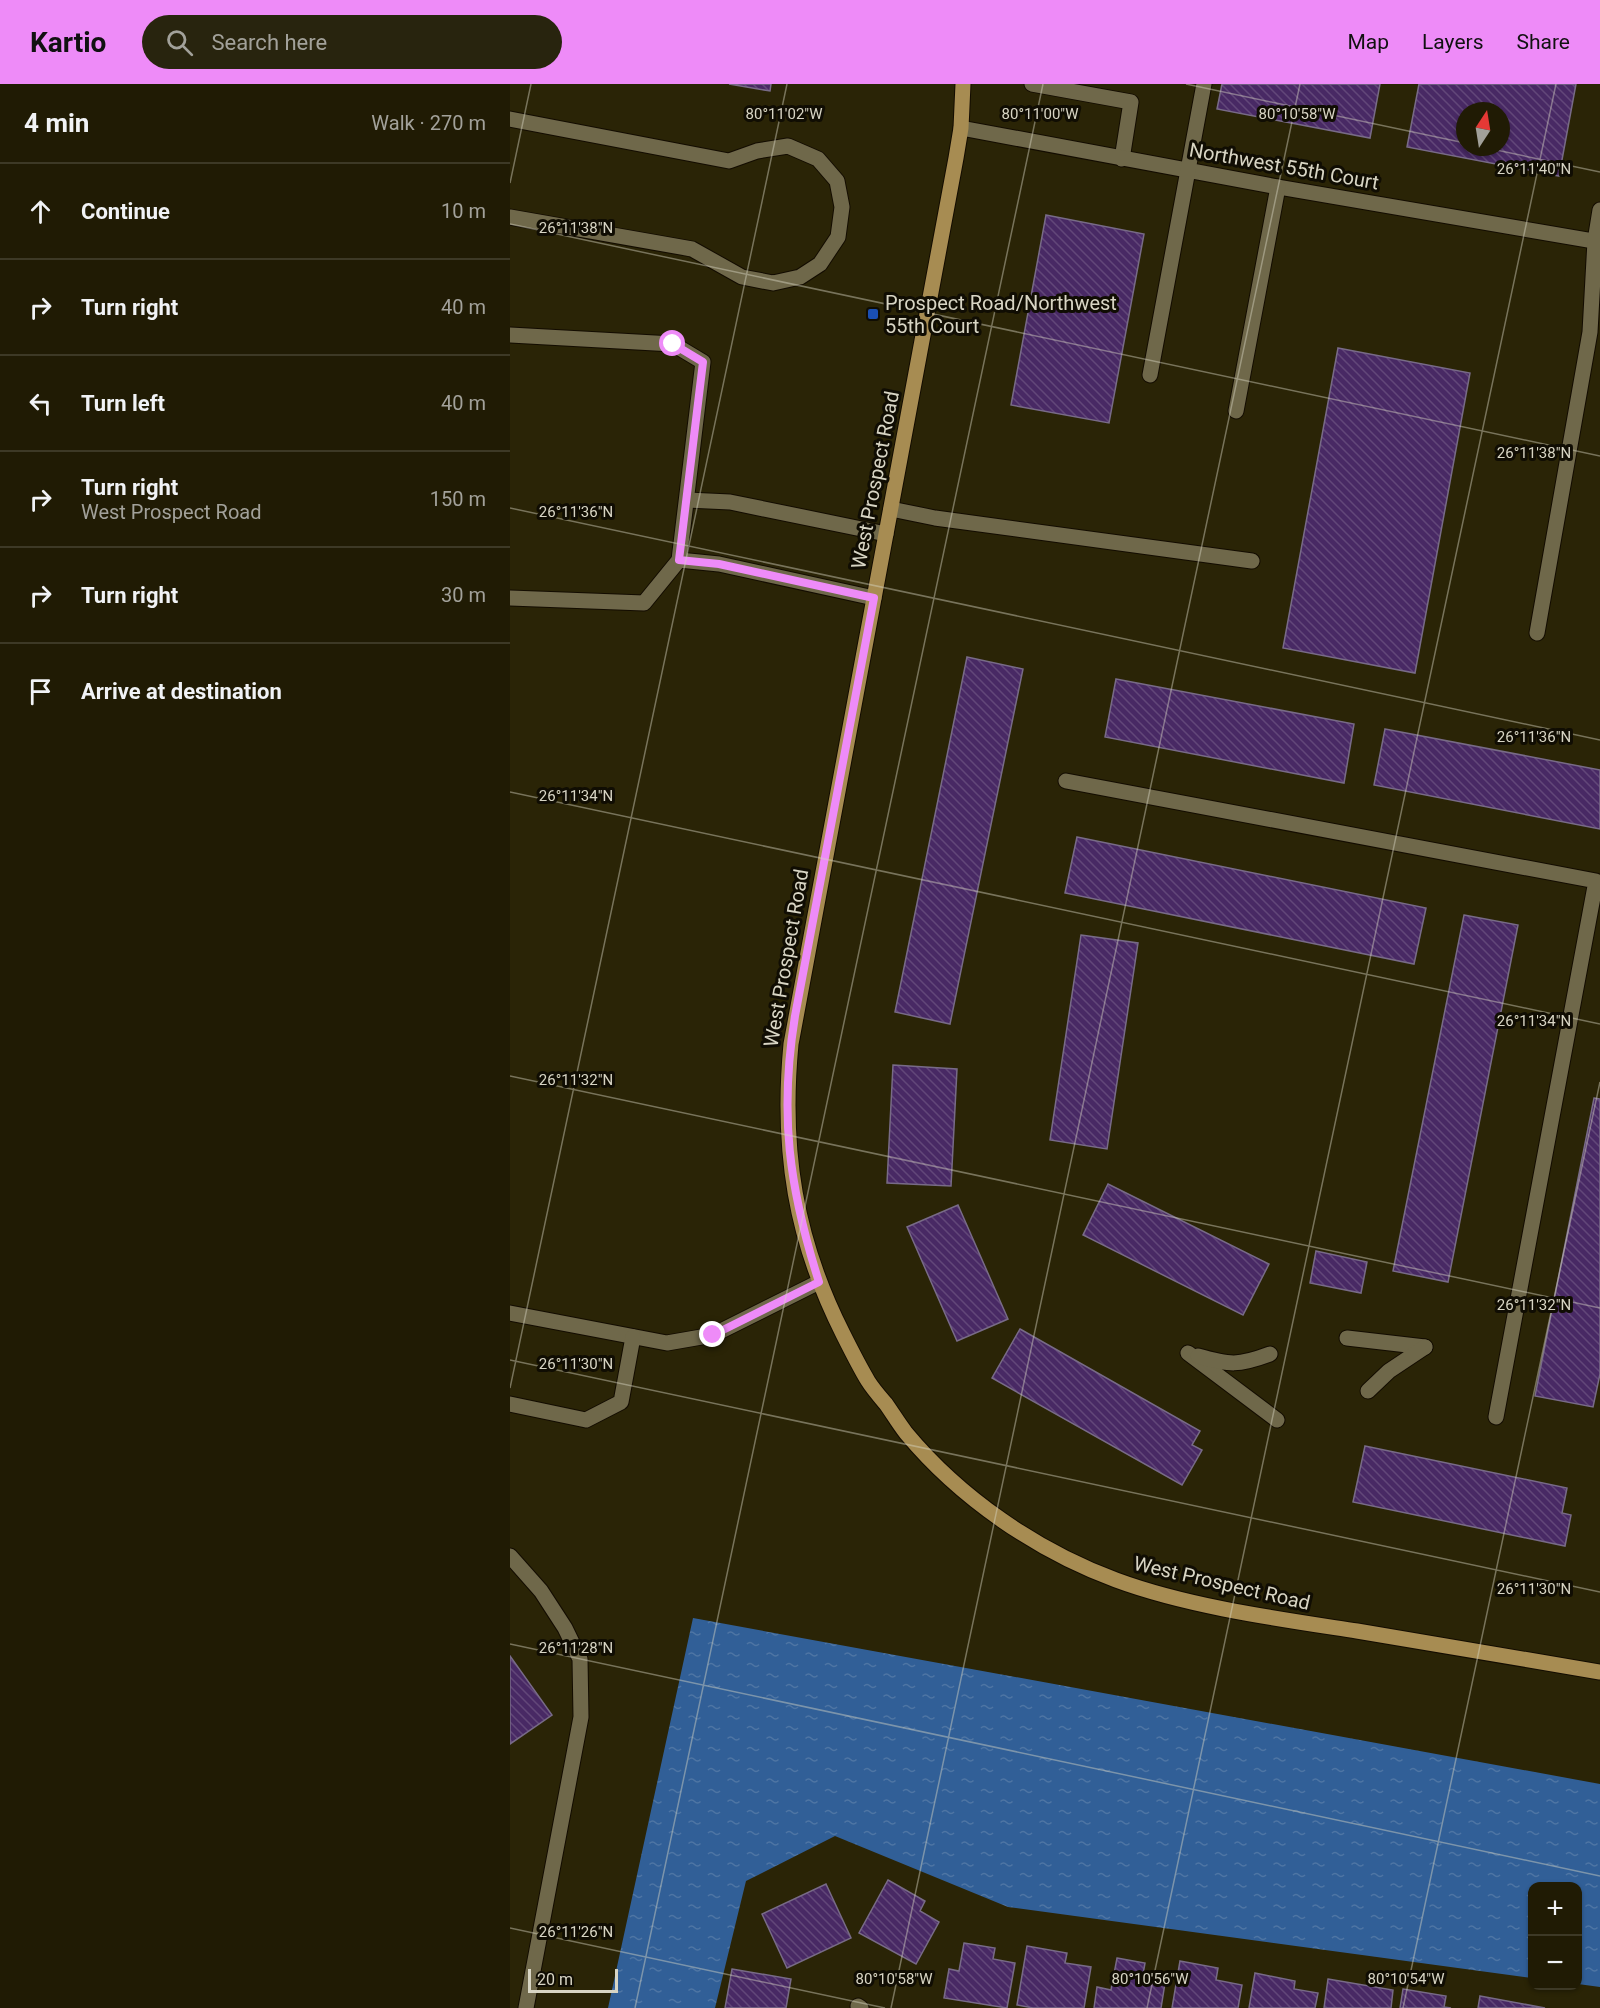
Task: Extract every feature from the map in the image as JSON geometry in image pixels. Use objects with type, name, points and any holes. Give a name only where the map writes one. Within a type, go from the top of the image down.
[{"type":"main road","name":"West Prospect Road","points":[[963,84],[961,128],[795,1016],[788,1072],[787,1123],[791,1173],[800,1220],[828,1306],[869,1383],[928,1457],[973,1498],[1000,1518],[1029,1537],[1085,1567],[1115,1580],[1171,1597],[1600,1672]]},
{"type":"street","points":[[1032,84],[1131,102],[1122,159]]},
{"type":"street","points":[[1150,375],[1204,84]]},
{"type":"street","points":[[510,119],[729,160],[757,151],[788,146],[818,159],[837,181],[842,207],[838,237],[819,264],[800,277],[773,283],[742,277],[692,249],[510,217]]},
{"type":"street","name":"Northwest 55th Court","points":[[961,128],[1278,187],[1598,241]]},
{"type":"street","points":[[1236,411],[1278,187]]},
{"type":"street","points":[[1537,633],[1595,333],[1600,210]]},
{"type":"street","points":[[510,334],[673,344],[703,362],[679,560],[644,603],[510,598]]},
{"type":"street","points":[[687,500],[730,502],[886,534]]},
{"type":"street","points":[[891,509],[935,518],[1252,561]]},
{"type":"street","points":[[679,560],[719,564],[874,598]]},
{"type":"street","points":[[1066,781],[1596,881],[1496,1417]]},
{"type":"street","points":[[510,1313],[667,1343],[713,1335],[819,1282]]},
{"type":"street","points":[[510,1404],[586,1420],[621,1402],[633,1337]]},
{"type":"street","points":[[1347,1338],[1425,1347],[1389,1371],[1368,1391]]},
{"type":"street","points":[[1270,1354],[1246,1363],[1233,1364],[1188,1353],[1277,1420]]},
{"type":"street","points":[[510,1556],[541,1591],[565,1628],[580,1659],[581,1717],[526,2008]]},
{"type":"water","points":[[693,1618],[1600,1784],[1600,1987],[1582,1985],[1582,1882],[1528,1882],[1528,1977],[1008,1907],[835,1836],[746,1881],[715,2008],[608,2008]]},
{"type":"building","points":[[729,84],[771,84],[770,91]]},
{"type":"building","points":[[1222,84],[1380,84],[1370,138],[1217,109]]},
{"type":"building","points":[[1419,84],[1576,84],[1559,176],[1407,147]]},
{"type":"building","points":[[1046,215],[1144,234],[1109,423],[1011,405]]},
{"type":"building","points":[[1338,348],[1470,373],[1415,673],[1283,648]]},
{"type":"building","points":[[967,657],[1023,669],[950,1024],[895,1012]]},
{"type":"building","points":[[1116,679],[1354,724],[1344,783],[1105,737]]},
{"type":"building","points":[[1385,729],[1600,770],[1600,829],[1374,785]]},
{"type":"building","points":[[1077,837],[1426,908],[1414,964],[1065,893]]},
{"type":"building","points":[[1464,915],[1518,925],[1448,1282],[1393,1271]]},
{"type":"building","points":[[1081,935],[1138,943],[1107,1149],[1050,1140]]},
{"type":"building","points":[[893,1065],[957,1069],[951,1186],[887,1183]]},
{"type":"building","points":[[1594,1098],[1600,1099],[1600,1374],[1593,1407],[1535,1396]]},
{"type":"building","points":[[1108,1184],[1269,1264],[1243,1315],[1083,1235]]},
{"type":"building","points":[[958,1205],[1008,1319],[957,1341],[907,1227]]},
{"type":"building","points":[[1316,1251],[1367,1262],[1361,1293],[1310,1283]]},
{"type":"building","points":[[1020,1329],[1200,1431],[1192,1445],[1202,1450],[1182,1485],[992,1378]]},
{"type":"building","points":[[1365,1446],[1567,1488],[1562,1513],[1571,1515],[1565,1546],[1353,1502]]},
{"type":"building","points":[[510,1656],[552,1715],[510,1744]]},
{"type":"building","points":[[888,1880],[925,1901],[920,1911],[939,1922],[916,1964],[859,1933]]},
{"type":"building","points":[[826,1884],[851,1938],[787,1968],[762,1914]]},
{"type":"building","points":[[964,1943],[995,1948],[993,1959],[1015,1963],[1007,2008],[944,1998],[949,1969],[959,1971]]},
{"type":"building","points":[[1027,1946],[1067,1953],[1065,1963],[1091,1967],[1084,2008],[1033,2008],[1017,2005]]},
{"type":"building","points":[[1117,1958],[1145,1963],[1143,1974],[1166,1977],[1161,2008],[1094,2008],[1097,1987],[1111,1990]]},
{"type":"building","points":[[1180,1961],[1218,1968],[1216,1980],[1242,1985],[1238,2008],[1172,2008]]},
{"type":"building","points":[[732,1969],[791,1979],[786,2008],[725,2008]]},
{"type":"building","points":[[1255,1973],[1295,1981],[1294,1989],[1318,1993],[1315,2008],[1249,2008]]},
{"type":"building","points":[[1328,1979],[1393,1990],[1391,2008],[1324,2008]]},
{"type":"building","points":[[1403,1989],[1446,1996],[1444,2007],[1451,2008],[1400,2008]]},
{"type":"building","points":[[1480,1996],[1545,2008],[1478,2008]]},
{"type":"place","name":"Prospect Road/Northwest 55th Court","points":[[873,314]]},
{"type":"route","points":[[673,344],[703,362],[679,560],[719,564],[874,598],[795,1016],[788,1072],[787,1123],[791,1173],[800,1220],[819,1282],[713,1335]]}]
